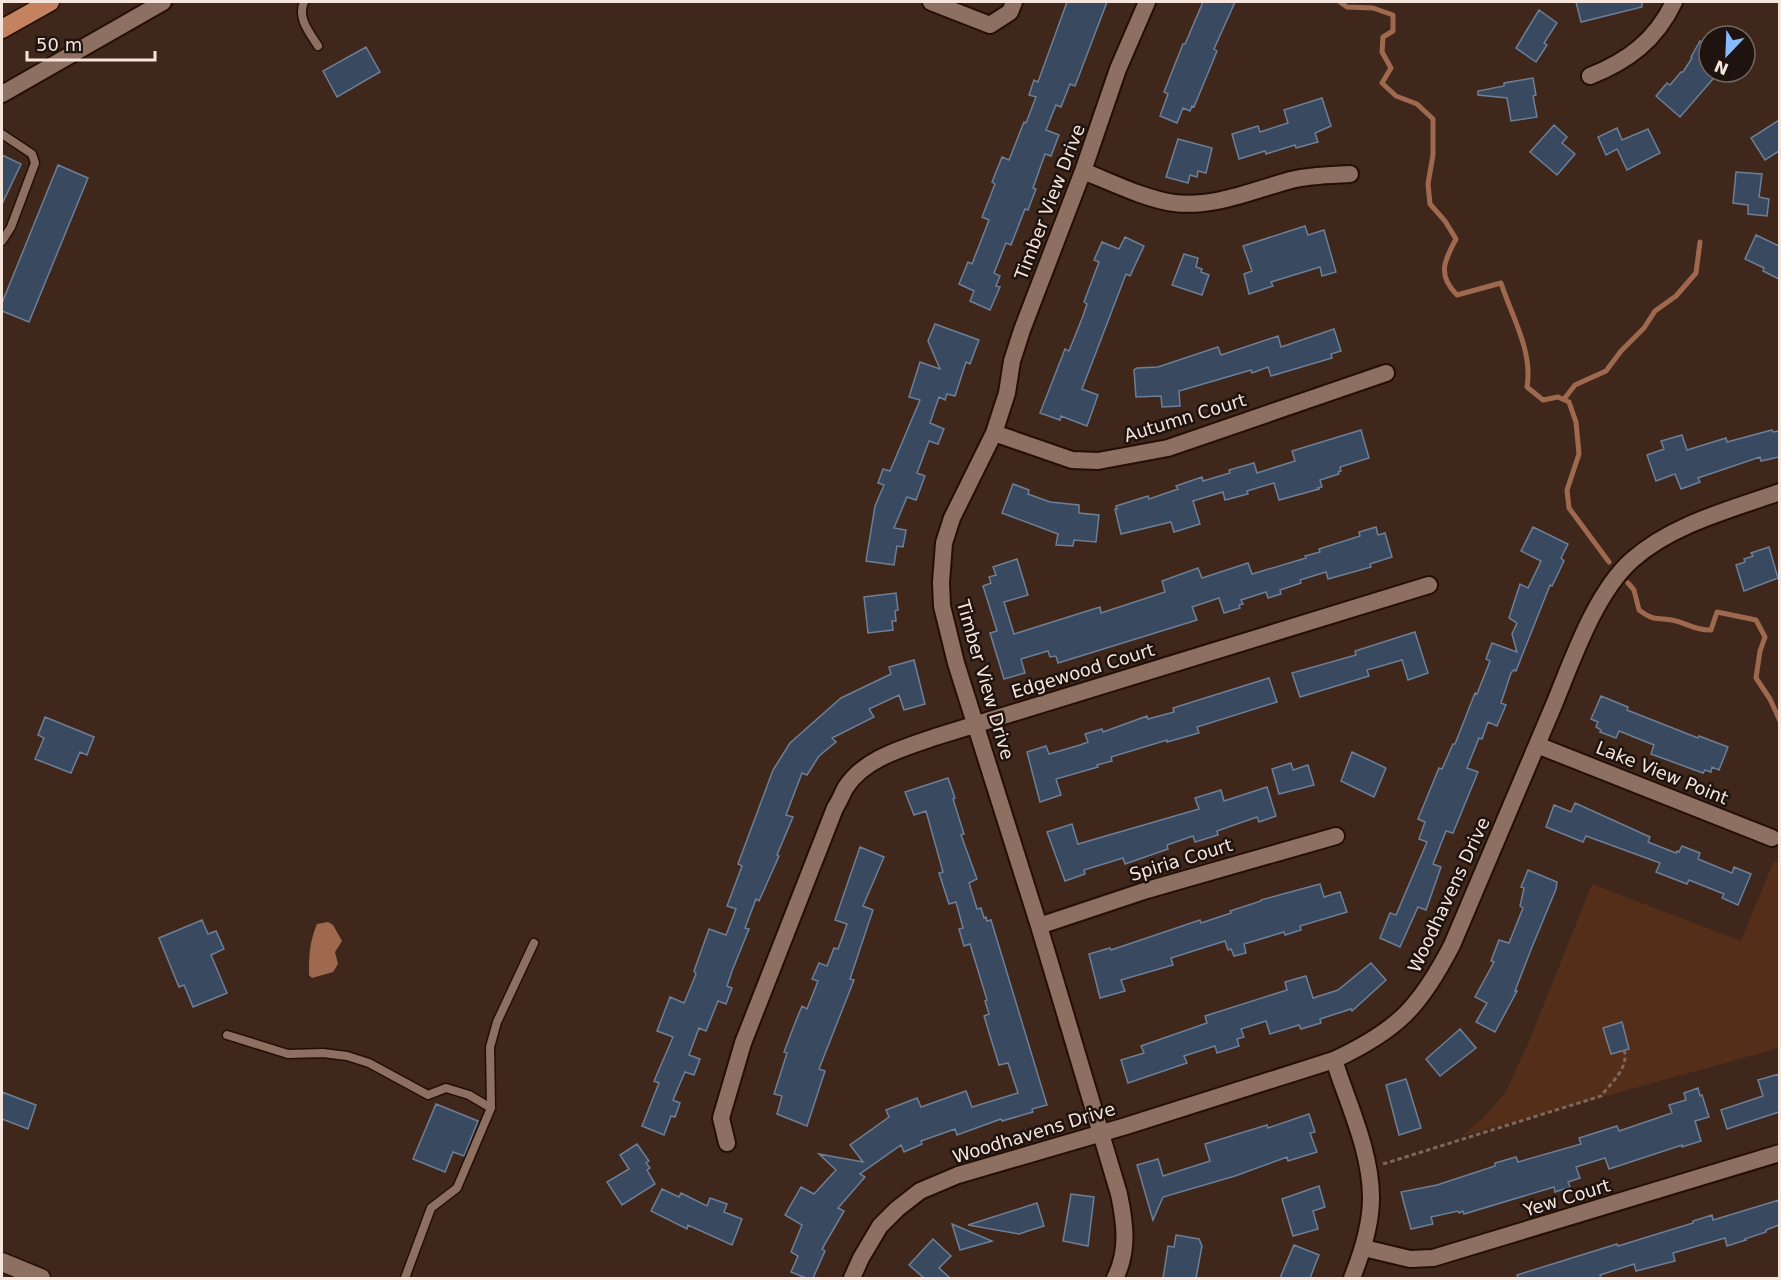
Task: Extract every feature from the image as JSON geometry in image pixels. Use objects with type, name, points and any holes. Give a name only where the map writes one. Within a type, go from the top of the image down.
[{"type":"highway","points":[[2,29],[50,2]]},
{"type":"street","points":[[2,94],[163,2]]},
{"type":"street","points":[[931,2],[990,25],[1010,12],[1014,2]]},
{"type":"street","name":"Timber View Drive","points":[[1115,1278],[1125,1247],[1125,1223],[1119,1194],[1039,926],[946,628],[940,582],[944,543],[952,518],[994,433],[1007,393],[1012,361],[1022,330],[1083,171],[1118,69],[1147,2]]},
{"type":"street","points":[[1590,76],[1612,67],[1638,51],[1660,27],[1674,2]]},
{"type":"street","points":[[1083,171],[1162,200],[1192,204],[1227,199],[1293,180],[1350,174]]},
{"type":"street","name":"Autumn Court","points":[[994,433],[1025,446],[1072,460],[1098,461],[1168,448],[1386,373]]},
{"type":"street","name":"Woodhavens Drive","points":[[852,1278],[880,1226],[920,1191],[958,1174],[1101,1133],[1334,1060],[1385,1032],[1420,1000],[1436,975],[1473,897],[1579,646],[1603,597],[1618,573],[1633,559],[1666,537],[1700,520],[1779,492]]},
{"type":"street","name":"Edgewood Court","points":[[727,1143],[721,1118],[743,1044],[827,829],[846,787],[858,773],[871,763],[897,750],[975,724],[1429,585]]},
{"type":"street","name":"Lake View Point","points":[[1537,745],[1772,838]]},
{"type":"street","name":"Spiria Court","points":[[1039,926],[1147,890],[1335,836]]},
{"type":"street","points":[[1334,1060],[1360,1138],[1371,1196],[1364,1248],[1352,1278]]},
{"type":"street","name":"Yew Court","points":[[1364,1248],[1410,1259],[1433,1258],[1779,1153]]},
{"type":"street","points":[[2,1262],[41,1278]]},
{"type":"lane","points":[[304,2],[300,10],[305,26],[318,46]]},
{"type":"lane","points":[[2,134],[32,154],[35,163],[11,227],[2,241]]},
{"type":"lane","points":[[405,1278],[431,1208],[457,1188],[491,1108],[490,1047],[497,1022],[534,943]]},
{"type":"lane","points":[[227,1035],[288,1054],[323,1053],[347,1056],[369,1063],[428,1095],[446,1088],[469,1095],[491,1108]]},
{"type":"path","points":[[1367,1170],[1601,1096],[1622,1070],[1626,1056],[1624,1050]]},
{"type":"shaded area","points":[[1774,861],[1779,863],[1779,1048],[1462,1136],[1484,1117],[1505,1093],[1528,1044],[1592,884],[1741,941]]},
{"type":"shaded area","points":[[328,922],[333,925],[342,941],[335,952],[338,964],[333,972],[312,978],[309,975],[309,968],[312,938],[317,924]]},
{"type":"building","points":[[1067,2],[1107,2],[1075,86],[1070,84],[1061,107],[1056,105],[1046,130],[1059,135],[1051,156],[1045,154],[1028,210],[1025,209],[1011,245],[1006,243],[994,273],[1000,276],[996,286],[1000,287],[990,310],[970,301],[974,291],[959,284],[968,262],[972,264],[989,220],[982,217],[995,184],[992,182],[1002,157],[1009,160],[1024,122],[1026,123],[1036,97],[1029,95],[1034,80],[1038,82]]},
{"type":"building","points":[[1203,2],[1235,2],[1214,49],[1217,51],[1194,107],[1192,106],[1190,111],[1183,108],[1177,123],[1160,116],[1168,94],[1164,92]]},
{"type":"building","points":[[1576,2],[1642,2],[1642,7],[1581,22]]},
{"type":"building","points":[[1539,10],[1557,23],[1544,43],[1547,45],[1536,62],[1516,48]]},
{"type":"building","points":[[1697,46],[1697,84],[1709,84],[1680,117],[1656,96],[1667,83],[1670,85],[1683,72]]},
{"type":"building","points":[[366,47],[380,72],[337,97],[323,71]]},
{"type":"building","points":[[1533,78],[1536,95],[1533,96],[1537,117],[1511,121],[1507,98],[1478,95],[1478,91],[1504,86],[1504,83]]},
{"type":"building","points":[[1322,98],[1331,126],[1315,133],[1318,142],[1296,148],[1295,145],[1266,154],[1265,151],[1239,159],[1232,134],[1258,126],[1260,132],[1288,123],[1284,110]]},
{"type":"building","points":[[1779,120],[1779,151],[1765,160],[1751,138]]},
{"type":"building","points":[[1554,125],[1567,137],[1562,143],[1575,154],[1557,175],[1530,152]]},
{"type":"building","points":[[1617,128],[1622,140],[1648,129],[1660,153],[1627,170],[1617,149],[1606,155],[1598,137]]},
{"type":"building","points":[[1178,139],[1212,148],[1206,173],[1198,171],[1197,177],[1190,175],[1188,183],[1166,177]]},
{"type":"building","points":[[2,155],[21,164],[2,204]]},
{"type":"building","points":[[58,165],[88,178],[29,322],[2,311],[2,303]]},
{"type":"building","points":[[1736,172],[1762,174],[1759,197],[1769,199],[1767,216],[1748,214],[1748,205],[1733,203]]},
{"type":"building","points":[[1305,226],[1308,235],[1324,230],[1336,272],[1322,276],[1320,267],[1271,282],[1273,286],[1249,294],[1244,274],[1252,271],[1243,246]]},
{"type":"building","points":[[1756,235],[1779,246],[1779,279],[1763,271],[1764,268],[1745,259]]},
{"type":"building","points":[[1125,237],[1144,246],[1130,276],[1126,274],[1082,389],[1098,395],[1087,426],[1061,416],[1060,420],[1040,413],[1065,349],[1069,351],[1083,316],[1087,304],[1084,302],[1099,262],[1094,260],[1102,242],[1119,249]]},
{"type":"building","points":[[1184,254],[1198,258],[1196,267],[1209,275],[1202,295],[1172,285]]},
{"type":"building","points":[[935,324],[979,340],[970,364],[966,362],[955,396],[947,394],[945,400],[939,397],[930,423],[944,429],[938,444],[929,441],[917,473],[925,476],[916,500],[907,497],[894,528],[906,530],[903,547],[897,546],[894,565],[866,561],[875,506],[884,485],[878,483],[883,469],[890,471],[920,400],[909,397],[920,362],[940,369],[928,341]]},
{"type":"building","points":[[1334,329],[1341,351],[1331,354],[1332,358],[1271,376],[1268,367],[1252,373],[1251,370],[1179,391],[1180,406],[1162,407],[1161,396],[1136,397],[1134,370],[1137,368],[1158,367],[1218,347],[1221,355],[1278,336],[1281,347]]},
{"type":"building","points":[[1361,430],[1369,458],[1340,467],[1339,474],[1320,480],[1322,487],[1319,489],[1279,500],[1274,483],[1247,491],[1248,494],[1225,500],[1223,492],[1193,501],[1200,524],[1174,532],[1171,522],[1121,534],[1116,506],[1148,496],[1149,499],[1178,489],[1176,486],[1202,477],[1203,481],[1254,463],[1257,473],[1295,461],[1292,451]]},
{"type":"building","points":[[1772,430],[1773,432],[1779,431],[1779,457],[1761,461],[1760,457],[1698,478],[1700,482],[1681,489],[1675,474],[1656,481],[1647,455],[1664,449],[1661,441],[1682,435],[1687,450],[1726,438],[1727,442]]},
{"type":"building","points":[[1013,484],[1029,490],[1028,494],[1050,502],[1079,505],[1079,513],[1099,515],[1096,542],[1074,540],[1073,546],[1056,545],[1058,534],[1002,513]]},
{"type":"building","points":[[1376,527],[1378,535],[1385,533],[1392,557],[1370,564],[1371,567],[1328,579],[1326,572],[1300,580],[1301,583],[1280,590],[1281,594],[1268,598],[1266,592],[1241,600],[1243,604],[1239,605],[1240,608],[1224,613],[1219,598],[1192,607],[1197,620],[1058,663],[1056,656],[1050,657],[1048,651],[1021,659],[1025,673],[1004,679],[990,633],[997,631],[983,586],[991,583],[989,577],[996,575],[993,567],[1017,559],[1028,595],[1004,602],[1014,634],[1100,607],[1101,613],[1165,592],[1162,581],[1198,568],[1202,578],[1248,563],[1252,574],[1306,558],[1305,556],[1320,552],[1319,549],[1360,536],[1359,532]]},
{"type":"building","points":[[1533,527],[1568,544],[1561,558],[1564,561],[1552,586],[1550,585],[1516,671],[1511,673],[1501,703],[1506,705],[1497,726],[1488,722],[1467,768],[1478,772],[1453,833],[1446,831],[1433,864],[1441,867],[1426,910],[1418,907],[1400,947],[1380,938],[1390,913],[1396,915],[1427,842],[1419,839],[1425,822],[1418,819],[1439,768],[1442,769],[1455,744],[1475,693],[1477,694],[1490,661],[1486,659],[1492,643],[1517,652],[1512,634],[1517,623],[1509,618],[1520,584],[1528,588],[1541,561],[1521,551]]},
{"type":"building","points":[[1769,547],[1778,578],[1744,591],[1736,565],[1753,556],[1751,553]]},
{"type":"building","points":[[896,593],[898,610],[895,611],[896,621],[892,621],[893,630],[868,633],[864,597]]},
{"type":"building","points":[[1415,632],[1428,673],[1408,680],[1402,660],[1367,670],[1369,676],[1300,697],[1292,673],[1356,655],[1355,651]]},
{"type":"building","points":[[914,660],[925,704],[904,710],[899,695],[869,709],[874,717],[832,738],[836,742],[819,756],[807,775],[802,773],[786,815],[793,817],[777,855],[779,856],[759,901],[756,899],[745,928],[749,929],[727,986],[732,988],[726,1004],[718,1001],[706,1031],[699,1028],[689,1055],[700,1059],[694,1075],[685,1072],[673,1100],[680,1103],[675,1117],[671,1116],[664,1135],[642,1126],[659,1083],[654,1081],[673,1037],[657,1031],[670,997],[684,1003],[696,974],[694,971],[709,929],[726,935],[736,909],[727,906],[742,866],[738,864],[773,770],[790,743],[841,698],[891,674],[889,667]]},
{"type":"building","points":[[1269,678],[1277,702],[1197,727],[1199,733],[1111,757],[1112,761],[1097,765],[1098,767],[1056,779],[1061,795],[1040,802],[1027,752],[1046,746],[1049,754],[1080,745],[1088,742],[1085,734],[1102,729],[1103,732],[1147,716],[1148,719],[1174,712],[1173,708]]},
{"type":"building","points":[[1601,696],[1628,707],[1627,710],[1698,738],[1699,736],[1728,747],[1719,770],[1712,767],[1711,772],[1705,770],[1703,773],[1651,754],[1654,745],[1619,731],[1616,738],[1600,732],[1601,730],[1596,727],[1598,722],[1591,719]]},
{"type":"building","points":[[45,717],[94,737],[87,755],[80,752],[71,773],[35,759],[44,738],[38,735]]},
{"type":"building","points":[[1352,752],[1386,768],[1374,797],[1341,781]]},
{"type":"building","points":[[1291,763],[1293,770],[1308,765],[1314,785],[1279,794],[1272,769]]},
{"type":"building","points":[[948,778],[964,834],[961,835],[977,879],[969,883],[977,909],[981,908],[987,921],[991,920],[1047,1105],[1032,1109],[1033,1112],[1002,1121],[1001,1119],[957,1135],[955,1129],[921,1141],[922,1144],[904,1152],[901,1145],[860,1174],[865,1177],[838,1208],[844,1211],[822,1249],[825,1251],[813,1278],[806,1278],[791,1272],[798,1256],[791,1252],[802,1225],[785,1215],[801,1187],[814,1194],[836,1170],[819,1154],[863,1162],[850,1145],[889,1117],[886,1110],[917,1098],[921,1107],[966,1091],[972,1107],[1018,1093],[1008,1063],[999,1065],[984,1016],[989,1014],[985,1001],[987,1000],[970,944],[964,946],[959,929],[963,928],[956,902],[949,904],[939,873],[943,872],[926,811],[914,815],[905,792]]},
{"type":"building","points":[[1267,787],[1276,816],[1259,822],[1257,817],[1217,831],[1218,835],[1195,842],[1193,836],[1167,845],[1168,849],[1125,864],[1123,858],[1084,870],[1085,874],[1065,881],[1047,832],[1072,824],[1078,844],[1199,809],[1195,798],[1221,790],[1224,801]]},
{"type":"building","points":[[1575,803],[1650,837],[1648,842],[1676,853],[1682,846],[1700,853],[1698,859],[1732,873],[1734,867],[1751,874],[1738,905],[1722,898],[1724,894],[1689,880],[1687,884],[1656,872],[1660,863],[1586,836],[1583,842],[1546,827],[1554,805],[1571,812]]},
{"type":"building","points":[[860,847],[884,857],[863,906],[873,910],[850,979],[854,980],[819,1069],[825,1071],[807,1126],[777,1114],[782,1096],[774,1094],[787,1053],[784,1052],[795,1023],[802,1006],[807,1009],[818,981],[812,979],[819,963],[827,966],[834,948],[838,949],[847,924],[835,920]]},
{"type":"building","points":[[1528,870],[1557,882],[1556,889],[1515,991],[1517,991],[1495,1032],[1476,1022],[1487,1003],[1475,997],[1494,962],[1491,961],[1499,940],[1509,943],[1523,908],[1520,906],[1524,888],[1521,887]]},
{"type":"building","points":[[1320,884],[1324,897],[1340,892],[1347,912],[1300,926],[1301,930],[1285,935],[1284,932],[1244,944],[1246,953],[1234,956],[1231,949],[1228,950],[1225,941],[1171,958],[1173,965],[1121,980],[1125,991],[1100,998],[1089,954],[1110,948],[1111,950],[1200,920],[1201,923],[1261,900]]},
{"type":"building","points":[[202,920],[208,934],[216,931],[224,949],[211,955],[227,993],[193,1007],[184,985],[179,987],[159,938]]},
{"type":"building","points":[[1371,963],[1386,980],[1352,1011],[1351,1009],[1320,1019],[1321,1023],[1301,1029],[1299,1025],[1270,1034],[1266,1021],[1241,1029],[1244,1037],[1237,1039],[1239,1046],[1217,1053],[1215,1046],[1184,1056],[1187,1063],[1128,1083],[1121,1060],[1144,1053],[1141,1046],[1207,1023],[1205,1016],[1287,990],[1285,982],[1306,976],[1313,998],[1338,990]]},
{"type":"building","points":[[1622,1022],[1629,1049],[1611,1054],[1603,1028]]},
{"type":"building","points":[[1460,1029],[1476,1048],[1440,1076],[1426,1059]]},
{"type":"building","points":[[1779,1074],[1779,1112],[1727,1129],[1721,1110],[1763,1096],[1758,1080]]},
{"type":"building","points":[[1406,1079],[1421,1128],[1399,1135],[1386,1085]]},
{"type":"building","points":[[1698,1088],[1709,1117],[1695,1121],[1701,1141],[1609,1169],[1605,1158],[1576,1167],[1580,1178],[1568,1182],[1570,1187],[1555,1192],[1554,1187],[1464,1214],[1463,1211],[1459,1213],[1458,1211],[1431,1217],[1433,1224],[1411,1229],[1401,1192],[1437,1185],[1516,1157],[1518,1162],[1581,1144],[1579,1138],[1617,1126],[1619,1131],[1672,1113],[1669,1105],[1686,1100],[1684,1093]]},
{"type":"building","points":[[2,1092],[36,1105],[28,1129],[2,1119]]},
{"type":"building","points":[[436,1104],[478,1121],[464,1156],[453,1152],[445,1172],[413,1159]]},
{"type":"building","points":[[1309,1114],[1315,1132],[1310,1133],[1317,1152],[1288,1161],[1287,1157],[1235,1176],[1163,1197],[1153,1220],[1137,1165],[1158,1159],[1163,1176],[1210,1161],[1205,1144],[1267,1125],[1268,1128]]},
{"type":"building","points":[[637,1144],[649,1161],[646,1163],[650,1168],[647,1170],[655,1184],[622,1205],[607,1182],[629,1169],[620,1155]]},
{"type":"building","points":[[1319,1186],[1325,1207],[1313,1211],[1318,1229],[1293,1236],[1282,1199]]},
{"type":"building","points":[[662,1189],[679,1197],[681,1193],[707,1206],[710,1198],[727,1204],[724,1212],[742,1219],[732,1245],[688,1225],[687,1229],[651,1211]]},
{"type":"building","points":[[1071,1194],[1094,1197],[1088,1246],[1063,1241]]},
{"type":"building","points":[[1779,1200],[1779,1225],[1727,1246],[1725,1238],[1673,1253],[1675,1261],[1636,1271],[1634,1264],[1600,1275],[1601,1278],[1518,1278],[1517,1275],[1693,1223],[1693,1221],[1712,1215],[1713,1220]]},
{"type":"building","points":[[1037,1203],[1044,1226],[1019,1234],[968,1225]]},
{"type":"building","points":[[952,1224],[992,1241],[960,1250]]},
{"type":"building","points":[[1176,1235],[1199,1239],[1202,1246],[1196,1278],[1163,1278],[1168,1246],[1174,1247]]},
{"type":"building","points":[[933,1239],[951,1256],[939,1268],[950,1278],[924,1278],[909,1265]]},
{"type":"building","points":[[1294,1245],[1319,1255],[1310,1278],[1280,1278]]},
{"type":"waterway","points":[[1340,2],[1347,7],[1373,8],[1393,15],[1393,31],[1383,37],[1382,52],[1391,68],[1382,83],[1396,96],[1417,104],[1433,119],[1433,155],[1428,184],[1430,204],[1445,221],[1456,239],[1444,268],[1447,281],[1457,295],[1501,283],[1524,347],[1527,360],[1527,387],[1543,400],[1558,397],[1569,402],[1576,422],[1579,454],[1567,490],[1569,508],[1609,562]]},
{"type":"waterway","points":[[1564,399],[1575,385],[1606,371],[1621,351],[1644,328],[1655,311],[1676,296],[1696,273],[1700,242]]},
{"type":"waterway","points":[[1628,583],[1634,590],[1639,610],[1652,618],[1677,621],[1699,629],[1711,630],[1717,612],[1756,620],[1765,637],[1760,651],[1756,678],[1770,699],[1780,721]]}]
